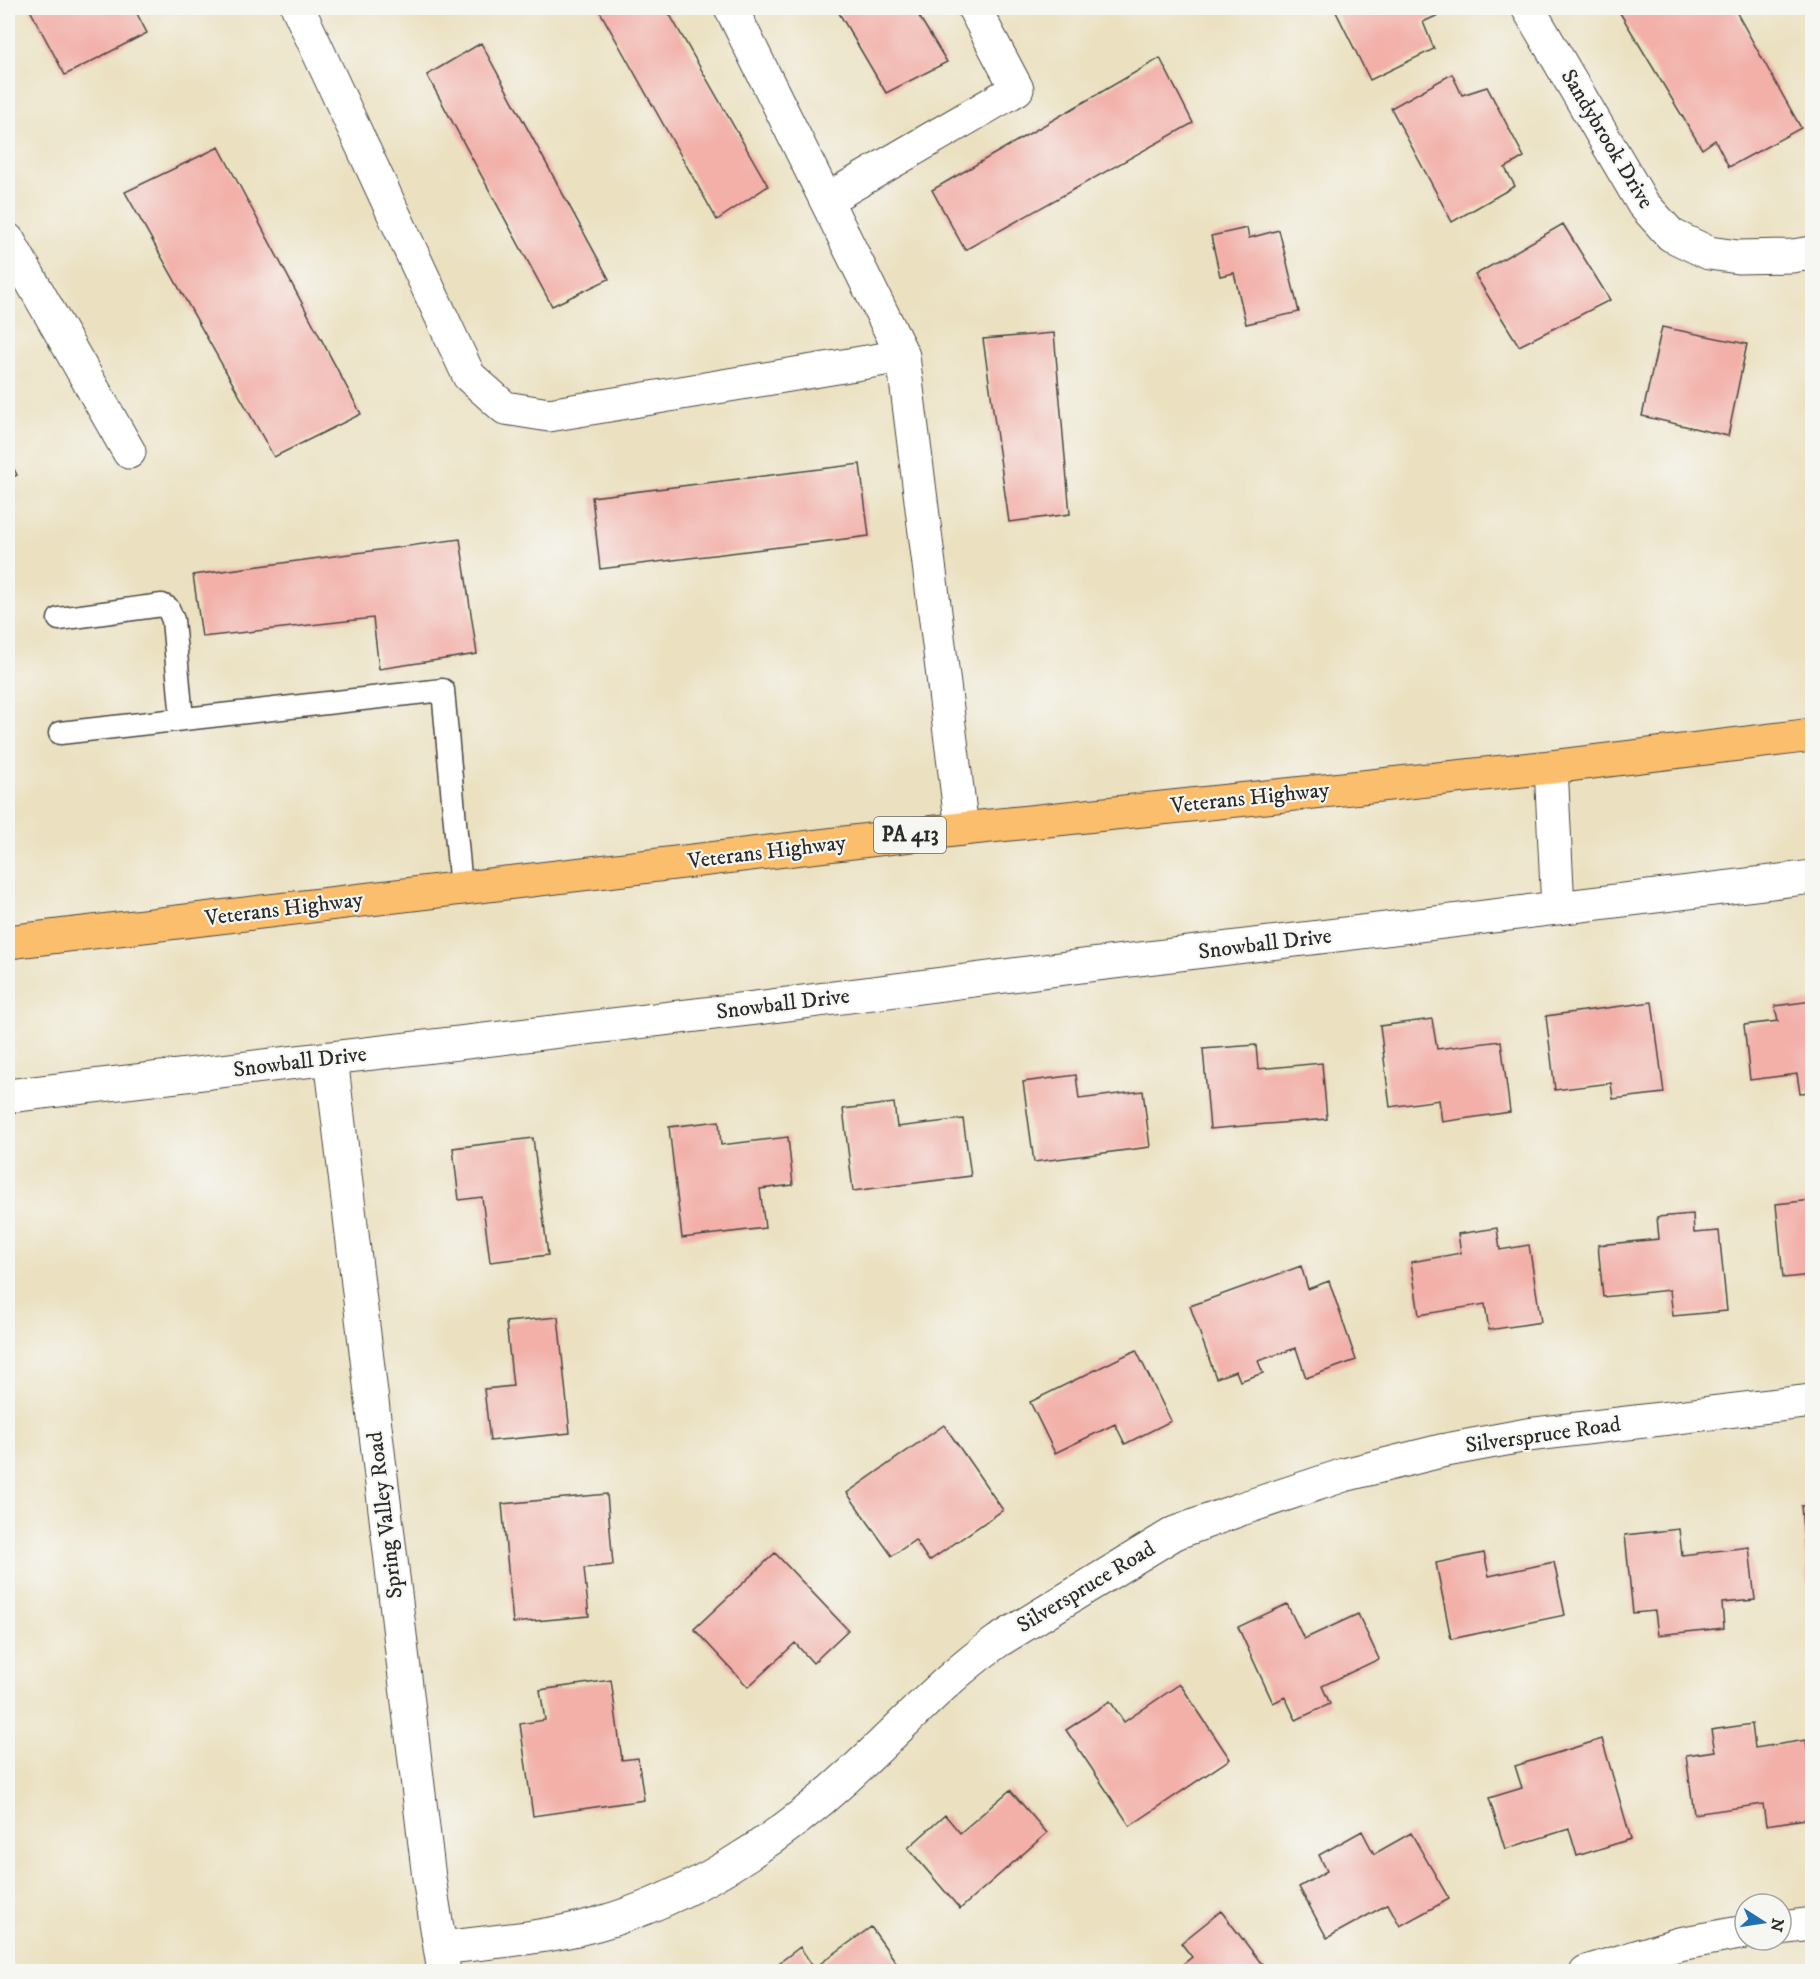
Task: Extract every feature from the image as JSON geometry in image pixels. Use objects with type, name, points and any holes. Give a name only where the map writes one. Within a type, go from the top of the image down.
[{"type":"main road","name":"Veterans Highway","points":[[8,942],[962,829],[1551,766],[1812,735]]},
{"type":"street","points":[[298,8],[469,376],[505,408],[549,415],[903,356]]},
{"type":"street","points":[[731,8],[903,356],[962,829]]},
{"type":"street","points":[[826,200],[1017,89],[975,8]]},
{"type":"street","name":"Sandybrook Drive","points":[[1528,8],[1643,204],[1671,235],[1709,253],[1738,257],[1792,256],[1812,253]]},
{"type":"street","points":[[8,240],[129,453]]},
{"type":"street","points":[[1551,766],[1558,908]]},
{"type":"street","name":"Snowball Drive","points":[[8,1096],[1812,878]]},
{"type":"street","name":"Spring Valley Road","points":[[331,1058],[429,1878],[442,1960]]},
{"type":"street","name":"Silverspruce Road","points":[[442,1960],[527,1938],[597,1924],[663,1900],[715,1873],[783,1831],[846,1778],[947,1680],[972,1659],[1175,1533],[1344,1474],[1441,1451],[1527,1435],[1812,1401]]},
{"type":"street","points":[[1793,1926],[1812,1924]]},
{"type":"street","points":[[1586,1971],[1679,1944],[1733,1934]]},
{"type":"lane","points":[[59,619],[162,605],[168,608],[173,620],[182,719]]},
{"type":"lane","points":[[60,733],[443,690],[461,888]]},
{"type":"building","points":[[29,8],[134,8],[147,33],[65,75]]},
{"type":"building","points":[[598,8],[666,8],[768,186],[717,220]]},
{"type":"building","points":[[836,8],[914,8],[947,62],[886,93]]},
{"type":"building","points":[[1334,8],[1440,8],[1443,13],[1423,22],[1434,49],[1370,80]]},
{"type":"building","points":[[1617,8],[1734,8],[1801,128],[1729,167],[1715,140],[1702,149]]},
{"type":"building","points":[[481,43],[609,279],[552,306],[427,75]]},
{"type":"building","points":[[1160,58],[1193,123],[965,250],[932,190]]},
{"type":"building","points":[[1452,74],[1462,95],[1487,87],[1524,157],[1505,168],[1515,186],[1452,222],[1391,108]]},
{"type":"building","points":[[219,147],[361,414],[274,457],[125,192]]},
{"type":"building","points":[[1563,224],[1610,300],[1519,346],[1475,275]]},
{"type":"building","points":[[1247,228],[1249,238],[1279,230],[1299,312],[1246,324],[1234,273],[1220,276],[1211,236]]},
{"type":"building","points":[[1662,327],[1747,344],[1728,436],[1642,416]]},
{"type":"building","points":[[1054,333],[1070,514],[1009,522],[983,339]]},
{"type":"building","points":[[8,458],[17,475],[8,480]]},
{"type":"building","points":[[860,464],[869,536],[600,569],[592,497]]},
{"type":"building","points":[[460,539],[477,654],[379,669],[373,618],[202,637],[193,575]]},
{"type":"building","points":[[1812,1001],[1812,1092],[1800,1093],[1797,1074],[1750,1080],[1744,1025],[1778,1021],[1775,1006]]},
{"type":"building","points":[[1652,1002],[1664,1093],[1613,1099],[1611,1083],[1555,1090],[1546,1016]]},
{"type":"building","points":[[1432,1019],[1437,1049],[1501,1041],[1510,1112],[1442,1122],[1439,1100],[1390,1107],[1380,1026]]},
{"type":"building","points":[[1256,1045],[1258,1069],[1322,1063],[1327,1119],[1210,1129],[1203,1049]]},
{"type":"building","points":[[1076,1075],[1079,1099],[1143,1091],[1150,1147],[1034,1162],[1023,1082]]},
{"type":"building","points":[[894,1103],[897,1127],[963,1119],[971,1176],[853,1191],[843,1109]]},
{"type":"building","points":[[719,1121],[721,1145],[788,1137],[793,1185],[760,1189],[765,1228],[682,1238],[669,1127]]},
{"type":"building","points":[[533,1138],[548,1255],[490,1262],[482,1197],[459,1200],[453,1148]]},
{"type":"building","points":[[1812,1200],[1812,1275],[1783,1278],[1776,1204]]},
{"type":"building","points":[[1693,1214],[1694,1233],[1719,1231],[1727,1311],[1673,1316],[1670,1290],[1603,1297],[1598,1245],[1659,1239],[1657,1217]]},
{"type":"building","points":[[1497,1228],[1500,1250],[1529,1245],[1541,1322],[1489,1330],[1485,1304],[1419,1315],[1411,1262],[1461,1253],[1458,1234]]},
{"type":"building","points":[[1301,1266],[1308,1289],[1329,1281],[1356,1360],[1306,1378],[1296,1348],[1258,1361],[1263,1373],[1240,1381],[1236,1371],[1216,1378],[1190,1306]]},
{"type":"building","points":[[558,1317],[570,1433],[490,1441],[484,1389],[513,1386],[506,1322]]},
{"type":"building","points":[[1136,1350],[1171,1421],[1125,1444],[1115,1424],[1055,1453],[1030,1402]]},
{"type":"building","points":[[944,1425],[1003,1510],[929,1561],[915,1540],[892,1556],[847,1493]]},
{"type":"building","points":[[607,1494],[613,1565],[584,1568],[589,1616],[513,1623],[502,1504]]},
{"type":"building","points":[[1812,1505],[1812,1584],[1808,1585],[1801,1506]]},
{"type":"building","points":[[1679,1529],[1682,1555],[1749,1547],[1755,1600],[1722,1603],[1724,1628],[1658,1635],[1655,1611],[1633,1613],[1625,1535]]},
{"type":"building","points":[[775,1553],[848,1630],[813,1663],[795,1643],[748,1687],[694,1629]]},
{"type":"building","points":[[1484,1553],[1489,1576],[1554,1562],[1565,1615],[1451,1639],[1436,1563]]},
{"type":"building","points":[[1287,1604],[1304,1639],[1358,1614],[1379,1659],[1322,1686],[1330,1704],[1296,1720],[1285,1697],[1273,1703],[1238,1627]]},
{"type":"building","points":[[611,1680],[622,1760],[638,1758],[644,1800],[533,1816],[520,1724],[545,1720],[540,1690]]},
{"type":"building","points":[[1180,1684],[1230,1759],[1130,1826],[1066,1730],[1110,1701],[1124,1722]]},
{"type":"building","points":[[1752,1724],[1755,1748],[1806,1740],[1812,1786],[1812,1818],[1766,1825],[1763,1804],[1694,1814],[1686,1755],[1715,1751],[1711,1730]]},
{"type":"building","points":[[1602,1739],[1631,1839],[1577,1856],[1569,1829],[1505,1849],[1489,1798],[1522,1788],[1515,1766]]},
{"type":"building","points":[[1010,1790],[1047,1833],[960,1909],[908,1848],[945,1815],[960,1833]]},
{"type":"building","points":[[1362,1831],[1374,1854],[1411,1833],[1449,1899],[1400,1926],[1388,1904],[1327,1938],[1299,1887],[1327,1871],[1319,1855]]},
{"type":"building","points":[[1221,1911],[1268,1972],[1173,1972],[1192,1957],[1181,1943]]},
{"type":"building","points":[[871,1927],[903,1972],[767,1972],[800,1947],[814,1968]]}]
